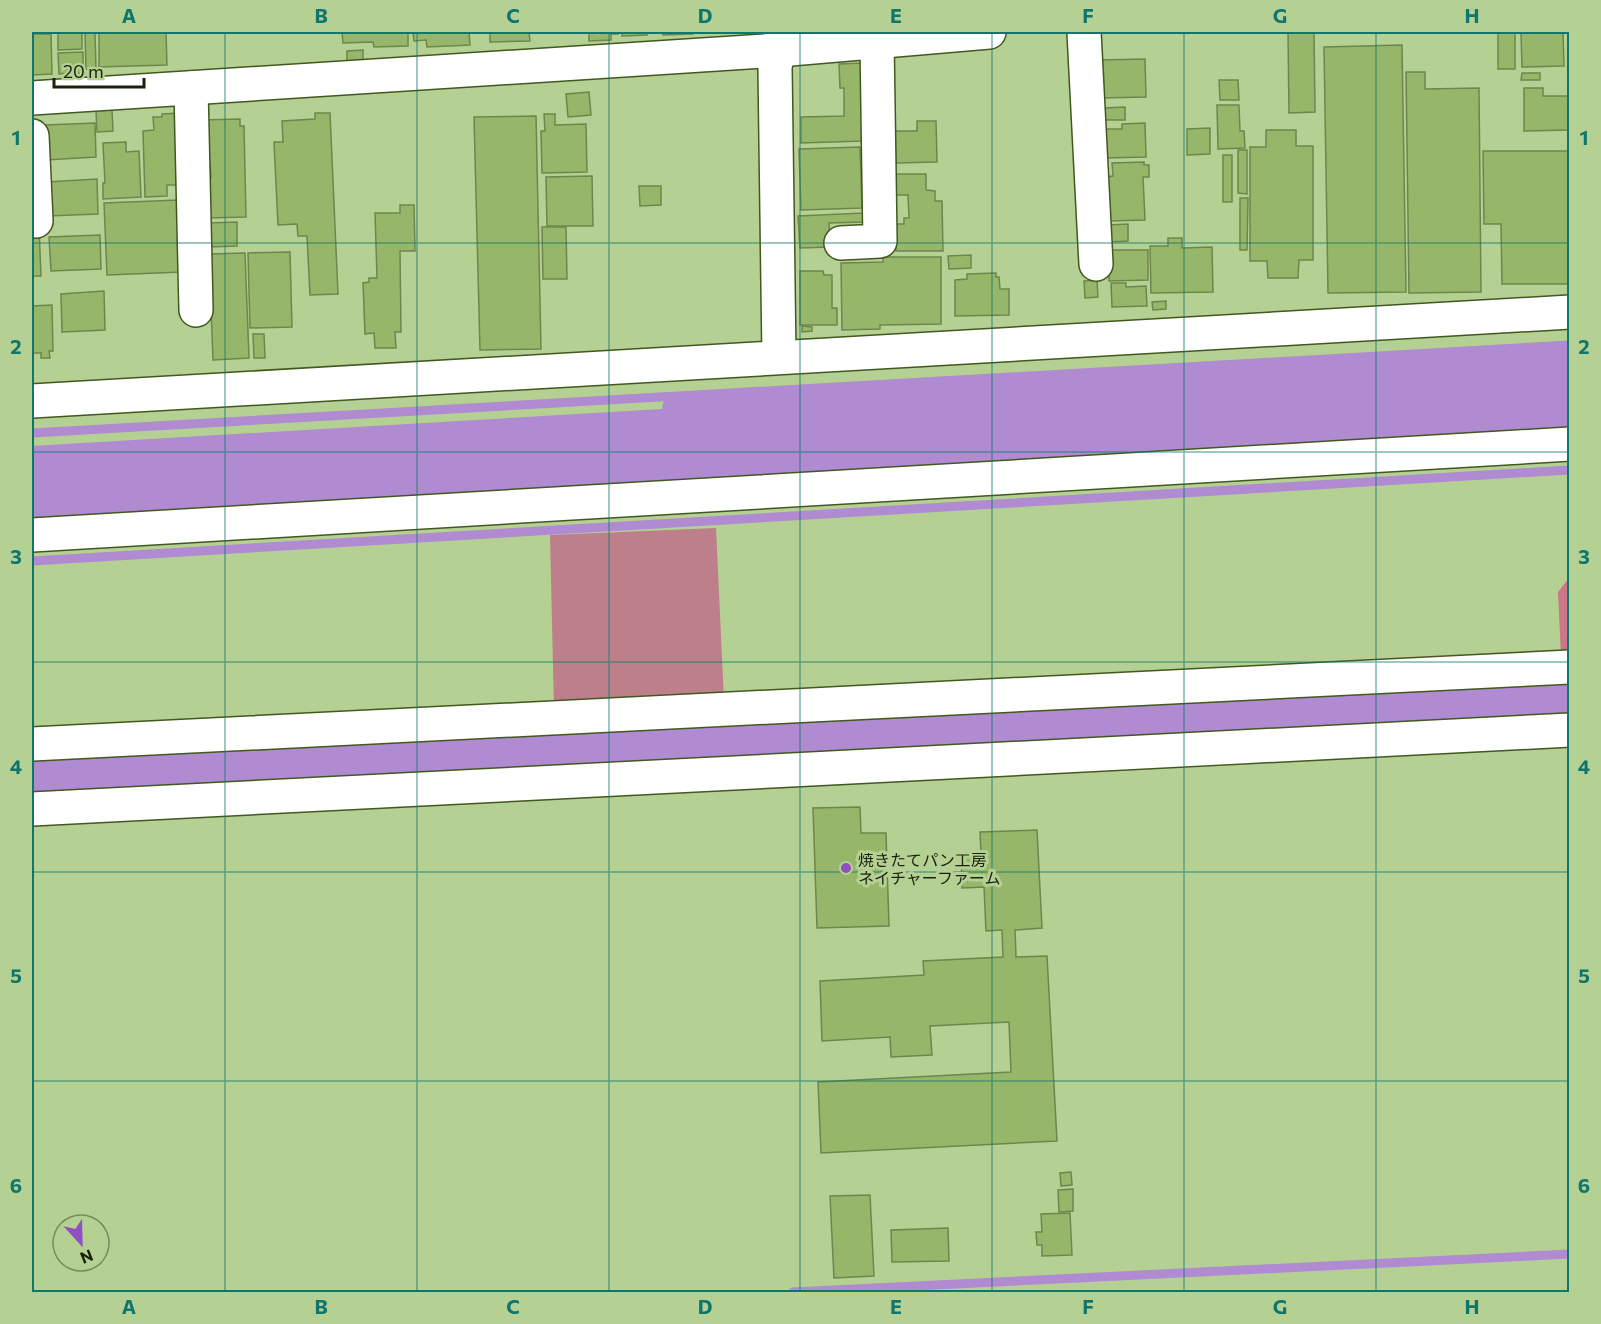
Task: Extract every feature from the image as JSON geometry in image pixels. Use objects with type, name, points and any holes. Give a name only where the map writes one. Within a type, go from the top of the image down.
[{"type":"street","points":[[32,98],[191,88],[780,41],[877,41],[989,32]]},
{"type":"street","points":[[1084,32],[1096,264]]},
{"type":"street","points":[[779,357],[775,67],[780,41]]},
{"type":"street","points":[[842,243],[880,241],[877,41]]},
{"type":"street","points":[[191,88],[196,310]]},
{"type":"street","points":[[32,136],[36,221]]},
{"type":"street","points":[[32,401],[1569,312]]},
{"type":"street","points":[[32,535],[1569,444]]},
{"type":"street","points":[[32,744],[1569,667]]},
{"type":"street","points":[[32,809],[1569,730]]},
{"type":"shaded area","points":[[1569,348],[1569,430],[32,521],[32,446],[662,409],[664,399]]},
{"type":"shaded area","points":[[716,528],[724,701],[554,711],[550,535]]},
{"type":"shaded area","points":[[1569,578],[1569,657],[1561,657],[1558,592]]},
{"type":"building","points":[[58,32],[82,32],[82,49],[58,50]]},
{"type":"building","points":[[85,32],[95,32],[96,69],[86,69]]},
{"type":"building","points":[[99,32],[166,32],[167,65],[99,67]]},
{"type":"building","points":[[342,32],[408,32],[408,46],[374,47],[373,42],[343,43]]},
{"type":"building","points":[[413,32],[469,32],[470,45],[427,47],[426,40],[414,41]]},
{"type":"building","points":[[490,32],[529,32],[530,41],[490,42]]},
{"type":"building","points":[[589,32],[618,32],[618,34],[611,34],[611,40],[589,41]]},
{"type":"building","points":[[622,32],[646,32],[647,35],[622,36]]},
{"type":"building","points":[[663,32],[693,32],[693,34],[663,35]]},
{"type":"building","points":[[1288,32],[1314,32],[1315,112],[1289,113]]},
{"type":"building","points":[[1498,32],[1515,32],[1515,69],[1498,69]]},
{"type":"building","points":[[1563,32],[1564,66],[1522,67],[1521,33]]},
{"type":"building","points":[[32,34],[51,34],[52,74],[32,75]]},
{"type":"building","points":[[1402,45],[1406,292],[1328,293],[1324,47]]},
{"type":"building","points":[[363,50],[363,61],[347,62],[347,51]]},
{"type":"building","points":[[83,52],[83,73],[59,74],[58,53]]},
{"type":"building","points":[[1145,59],[1146,97],[1101,98],[1100,60]]},
{"type":"building","points":[[864,63],[863,141],[801,143],[801,117],[844,116],[844,88],[840,88],[839,64]]},
{"type":"building","points":[[1406,72],[1425,72],[1425,89],[1479,88],[1481,292],[1409,293]]},
{"type":"building","points":[[1522,73],[1540,73],[1540,80],[1521,80]]},
{"type":"building","points":[[1219,80],[1238,80],[1239,100],[1220,100]]},
{"type":"building","points":[[1524,88],[1543,88],[1543,96],[1570,96],[1570,130],[1524,131]]},
{"type":"building","points":[[589,92],[591,115],[568,117],[566,94]]},
{"type":"building","points":[[1217,105],[1239,105],[1240,131],[1244,131],[1245,148],[1218,149]]},
{"type":"building","points":[[1125,107],[1125,120],[1105,120],[1104,108]]},
{"type":"building","points":[[112,109],[113,131],[97,132],[96,110]]},
{"type":"building","points":[[180,113],[182,185],[167,185],[167,196],[145,197],[143,131],[154,130],[153,117]]},
{"type":"building","points":[[315,113],[330,113],[338,294],[310,295],[307,236],[298,236],[297,224],[278,225],[274,142],[283,142],[282,121],[315,119]]},
{"type":"building","points":[[544,114],[555,114],[555,125],[586,124],[587,172],[542,173],[541,131],[545,131]]},
{"type":"building","points":[[536,116],[541,349],[480,350],[474,117]]},
{"type":"building","points":[[240,119],[240,126],[244,126],[246,217],[207,218],[206,178],[211,178],[210,162],[203,162],[202,120]]},
{"type":"building","points":[[917,121],[936,121],[937,162],[896,163],[895,131],[917,131]]},
{"type":"building","points":[[95,123],[96,157],[46,160],[45,125]]},
{"type":"building","points":[[1145,123],[1146,157],[1105,158],[1104,129],[1122,129],[1122,124]]},
{"type":"building","points":[[1210,128],[1210,154],[1187,155],[1187,129]]},
{"type":"building","points":[[1266,130],[1296,130],[1296,146],[1313,146],[1313,260],[1299,260],[1298,278],[1268,278],[1267,261],[1250,261],[1250,147],[1266,147]]},
{"type":"building","points":[[126,142],[126,152],[139,151],[141,197],[103,199],[103,183],[105,183],[103,143]]},
{"type":"building","points":[[860,147],[862,208],[801,210],[799,149]]},
{"type":"building","points":[[1238,150],[1247,150],[1247,194],[1238,193]]},
{"type":"building","points":[[1483,151],[1570,151],[1570,284],[1502,284],[1501,224],[1484,224]]},
{"type":"building","points":[[1223,155],[1232,155],[1232,202],[1223,202]]},
{"type":"building","points":[[1144,162],[1144,165],[1149,165],[1149,177],[1143,177],[1145,220],[1108,221],[1107,177],[1113,176],[1112,163]]},
{"type":"building","points":[[895,174],[926,174],[926,190],[935,191],[935,201],[942,201],[943,251],[896,251],[895,224],[904,224],[904,218],[909,218],[908,195],[896,195]]},
{"type":"building","points":[[592,176],[593,226],[547,226],[546,177]]},
{"type":"building","points":[[97,179],[98,214],[48,216],[47,182]]},
{"type":"building","points":[[639,186],[661,186],[661,205],[640,206]]},
{"type":"building","points":[[1240,198],[1248,198],[1247,250],[1240,250]]},
{"type":"building","points":[[179,200],[182,272],[107,275],[104,203]]},
{"type":"building","points":[[400,205],[414,205],[415,251],[400,251],[401,332],[395,332],[396,348],[375,348],[374,333],[365,334],[363,283],[369,282],[369,278],[377,278],[375,213],[400,213]]},
{"type":"building","points":[[864,213],[865,222],[829,223],[830,247],[800,248],[798,216]]},
{"type":"building","points":[[237,222],[237,246],[209,247],[208,223]]},
{"type":"building","points":[[1128,224],[1128,241],[1110,242],[1109,225]]},
{"type":"building","points":[[32,227],[39,227],[41,276],[32,276]]},
{"type":"building","points":[[542,227],[566,227],[567,279],[543,279]]},
{"type":"building","points":[[100,235],[101,269],[51,271],[49,237]]},
{"type":"building","points":[[1168,238],[1182,238],[1182,248],[1212,247],[1213,292],[1151,293],[1150,246],[1168,246]]},
{"type":"building","points":[[1109,250],[1148,250],[1148,280],[1109,281]]},
{"type":"building","points":[[290,252],[292,327],[250,328],[248,253]]},
{"type":"building","points":[[245,253],[249,358],[213,360],[209,254]]},
{"type":"building","points":[[971,255],[971,268],[949,269],[948,256]]},
{"type":"building","points":[[883,257],[941,257],[941,324],[880,325],[880,329],[842,330],[841,263],[883,262]]},
{"type":"building","points":[[800,271],[823,271],[824,275],[832,275],[832,308],[837,308],[837,325],[800,325]]},
{"type":"building","points":[[996,273],[996,277],[999,277],[1000,289],[1009,289],[1009,315],[955,316],[955,280],[967,279],[967,274]]},
{"type":"building","points":[[1097,280],[1098,297],[1085,298],[1084,281]]},
{"type":"building","points":[[1111,283],[1126,283],[1126,287],[1146,286],[1147,306],[1112,307]]},
{"type":"building","points":[[104,291],[105,330],[62,332],[61,294]]},
{"type":"building","points":[[1166,301],[1166,309],[1153,310],[1152,302]]},
{"type":"building","points":[[52,305],[53,351],[49,351],[50,358],[41,358],[41,353],[32,353],[32,306]]},
{"type":"building","points":[[802,326],[812,327],[812,331],[802,332]]},
{"type":"building","points":[[253,334],[264,334],[265,358],[254,358]]},
{"type":"building","points":[[860,807],[861,833],[886,833],[889,926],[817,928],[813,808]]},
{"type":"building","points":[[1037,830],[1042,928],[1015,930],[1016,957],[1047,956],[1057,1141],[821,1153],[818,1082],[1011,1072],[1009,1022],[930,1026],[932,1055],[891,1057],[890,1037],[822,1041],[820,981],[924,975],[923,961],[1003,957],[1002,930],[986,931],[984,887],[962,888],[961,855],[981,854],[980,832]]},
{"type":"building","points":[[1071,1172],[1072,1185],[1061,1186],[1060,1173]]},
{"type":"building","points":[[1073,1189],[1073,1211],[1059,1212],[1058,1190]]},
{"type":"building","points":[[870,1195],[874,1276],[834,1278],[830,1196]]},
{"type":"building","points":[[1070,1213],[1072,1255],[1042,1256],[1042,1245],[1037,1245],[1036,1232],[1042,1232],[1041,1214]]},
{"type":"building","points":[[948,1228],[949,1261],[892,1262],[891,1230]]},
{"type":"waterway","points":[[32,433],[1570,345]]},
{"type":"waterway","points":[[32,561],[1570,470]]},
{"type":"waterway","points":[[32,773],[1570,692]]},
{"type":"waterway","points":[[793,1292],[1570,1254]]},
{"type":"place","name":"焼きたてパン工房 ネイチャーファーム","points":[[846,868]]}]
